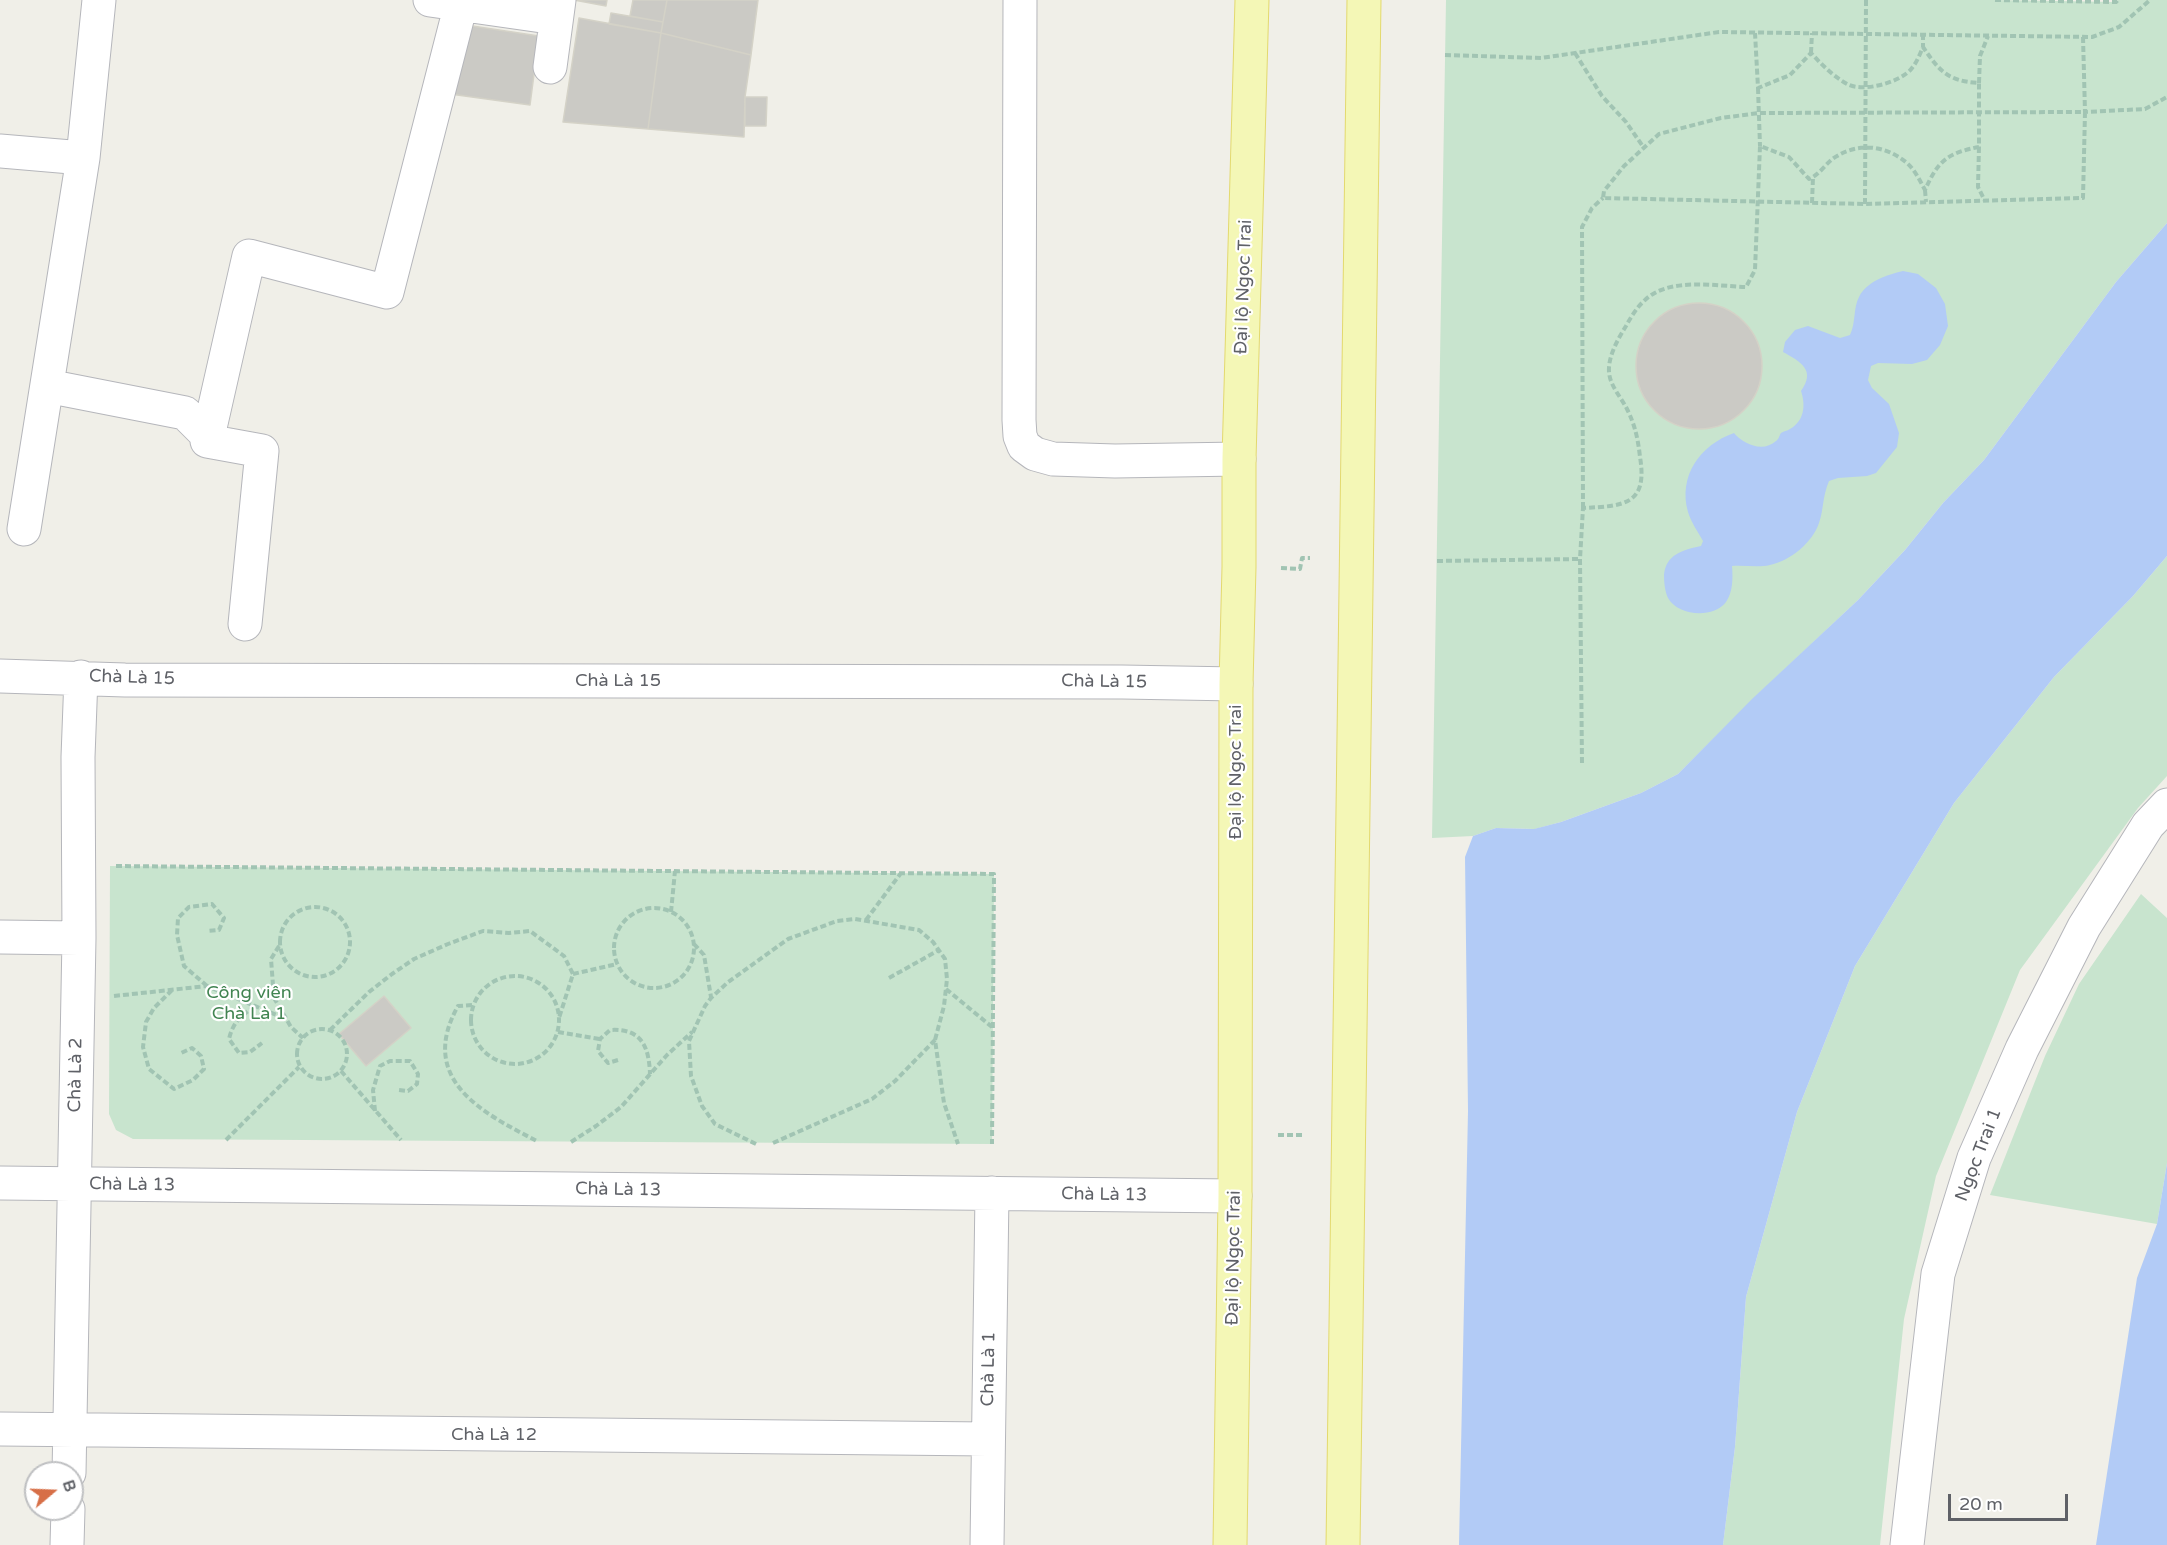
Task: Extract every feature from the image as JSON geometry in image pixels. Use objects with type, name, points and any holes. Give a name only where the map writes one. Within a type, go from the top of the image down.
[{"type":"main road","name":"Đại lộ Ngọc Trai","points":[[1230,1545],[1235,1196],[1239,459],[1252,0]]},
{"type":"main road","points":[[1343,1545],[1364,0]]},
{"type":"street","points":[[24,530],[83,158],[99,0]]},
{"type":"street","points":[[245,624],[262,452],[207,441],[249,256],[387,292],[440,1],[557,9],[550,67]]},
{"type":"street","points":[[1016,6],[1013,419],[1024,446],[1035,454],[1053,459],[1115,461],[1239,459]]},
{"type":"street","points":[[0,151],[83,158]]},
{"type":"street","points":[[47,386],[185,413],[208,436]]},
{"type":"street","name":"Chà Là 15","points":[[0,676],[125,680],[1122,681],[1236,684]]},
{"type":"street","name":"Chà Là 2","points":[[69,1461],[79,938],[78,758],[81,677]]},
{"type":"street","name":"Ngọc Trai 1","points":[[1907,1545],[1938,1274],[1974,1158],[2022,1049],[2084,927],[2148,825],[2167,805]]},
{"type":"street","points":[[0,937],[79,938]]},
{"type":"street","name":"Chà Là 13","points":[[0,1183],[1235,1196]]},
{"type":"street","name":"Chà Là 1","points":[[987,1545],[992,1194]]},
{"type":"street","name":"Chà Là 12","points":[[0,1430],[988,1439]]},
{"type":"street","points":[[67,1545],[68,1521]]},
{"type":"path","points":[[1865,204],[1866,0]]},
{"type":"path","points":[[1995,0],[2116,2],[2118,0]]},
{"type":"path","points":[[1445,55],[1541,58],[1719,32],[2092,37],[2119,27],[2150,0]]},
{"type":"path","points":[[1583,508],[1612,507],[1629,500],[1638,492],[1643,475],[1636,429],[1626,406],[1616,392],[1609,373],[1618,338],[1646,298],[1669,287],[1695,284],[1746,287],[1755,270],[1760,146],[1755,33]]},
{"type":"path","points":[[1758,88],[1791,75],[1811,53],[1812,33]]},
{"type":"path","points":[[1811,53],[1830,72],[1849,86],[1865,88],[1884,84],[1911,70],[1923,47],[1923,34]]},
{"type":"path","points":[[1985,201],[1978,187],[1979,83],[1980,56],[1988,36]]},
{"type":"path","points":[[1603,198],[1865,204],[2083,198],[2085,112],[2083,37]]},
{"type":"path","points":[[1923,47],[1945,74],[1960,82],[1979,83]]},
{"type":"path","points":[[1575,53],[1602,96],[1626,122],[1644,148]]},
{"type":"path","points":[[1582,763],[1580,559],[1583,508],[1582,227],[1592,208],[1603,198],[1604,191],[1624,166],[1659,134],[1721,118],[1759,113],[2085,112],[2145,109],[2167,98]]},
{"type":"path","points":[[1760,146],[1789,157],[1809,179],[1817,176],[1835,156],[1851,149],[1865,146],[1892,152],[1909,164],[1925,190],[1926,202]]},
{"type":"path","points":[[1925,190],[1932,174],[1946,159],[1959,151],[1979,147]]},
{"type":"path","points":[[1812,202],[1813,177]]},
{"type":"path","points":[[1281,568],[1300,568],[1302,558],[1310,558]]},
{"type":"path","points":[[1437,561],[1580,559]]},
{"type":"path","points":[[110,866],[993,874],[992,1144]]},
{"type":"path","points":[[671,912],[675,871]]},
{"type":"path","points":[[866,920],[902,873]]},
{"type":"path","points":[[208,931],[219,930],[224,918],[212,904],[189,907],[178,918],[177,935],[184,966],[207,986],[286,1018]]},
{"type":"path","points":[[280,945],[283,956],[297,972],[318,977],[329,975],[346,961],[351,938],[340,916],[330,909],[306,907],[295,912],[286,921],[281,932],[280,945],[272,959],[274,998],[291,1027],[303,1038]]},
{"type":"path","points":[[643,909],[671,912],[682,920],[690,931],[694,944],[689,969],[671,985],[646,988],[634,983],[624,975],[617,964],[614,951],[621,925],[631,915],[643,909]]},
{"type":"path","points":[[756,1144],[715,1124],[702,1106],[691,1076],[689,1041],[693,1031],[711,998],[727,983],[788,939],[837,921],[855,919],[919,930],[933,942],[945,959],[946,989],[935,1040],[944,1103],[958,1144]]},
{"type":"path","points":[[330,1030],[369,992],[414,959],[483,931],[509,933],[530,931],[564,956],[573,974],[559,1018],[558,1032],[552,1045],[542,1055],[530,1062],[515,1065],[501,1063],[488,1056],[479,1046],[472,1033],[470,1019],[472,1005],[491,981],[506,976],[521,975],[535,980],[556,1002],[559,1018]]},
{"type":"path","points":[[694,944],[704,955],[711,998]]},
{"type":"path","points":[[889,978],[939,950]]},
{"type":"path","points":[[573,974],[617,964]]},
{"type":"path","points":[[110,996],[207,986]]},
{"type":"path","points":[[946,989],[993,1027]]},
{"type":"path","points":[[172,990],[154,1008],[146,1022],[143,1047],[149,1069],[174,1089],[193,1080],[204,1069],[201,1056],[192,1048],[179,1053]]},
{"type":"path","points":[[472,1005],[458,1006],[450,1021],[445,1043],[446,1062],[458,1086],[474,1104],[493,1119],[537,1141]]},
{"type":"path","points":[[255,1006],[232,1026],[229,1039],[239,1053],[250,1052],[262,1043]]},
{"type":"path","points":[[618,1060],[608,1063],[598,1051],[600,1039],[610,1030],[621,1029],[633,1034],[646,1047],[650,1074]]},
{"type":"path","points":[[313,1030],[330,1030],[339,1034],[347,1056],[341,1071],[328,1080],[312,1079],[299,1066],[296,1050],[303,1038],[313,1030]]},
{"type":"path","points":[[571,1142],[621,1107],[693,1031]]},
{"type":"path","points":[[558,1032],[600,1039]]},
{"type":"path","points":[[773,1143],[872,1099],[908,1069],[935,1040]]},
{"type":"path","points":[[375,1111],[373,1090],[380,1066],[390,1061],[410,1061],[418,1074],[417,1084],[408,1091],[399,1090]]},
{"type":"path","points":[[226,1140],[299,1066]]},
{"type":"path","points":[[341,1071],[401,1140]]},
{"type":"path","points":[[1278,1135],[1302,1135]]},
{"type":"green space","points":[[1446,0],[2116,2],[2118,0],[2167,0],[2167,223],[2116,282],[1984,460],[1943,503],[1905,550],[1858,600],[1678,774],[1641,793],[1535,829],[1496,828],[1473,836],[1432,838]]},
{"type":"green space","points":[[2167,556],[2167,776],[2138,808],[2020,970],[1936,1176],[1904,1319],[1880,1545],[1723,1545],[1735,1447],[1746,1297],[1797,1112],[1855,966],[1954,803],[2054,677],[2133,596]]},
{"type":"green space","name":"Công viên Chà Là 1","points":[[110,866],[994,874],[992,1144],[133,1139],[116,1130],[109,1114]]},
{"type":"green space","points":[[2141,894],[2167,918],[2167,1163],[2157,1224],[1990,1195],[2045,1056],[2079,984]]},
{"type":"water","points":[[2167,223],[2167,556],[2133,596],[2054,677],[1954,803],[1855,966],[1797,1112],[1746,1297],[1735,1447],[1723,1545],[1459,1545],[1468,1111],[1465,857],[1473,836],[1496,828],[1534,829],[1561,822],[1641,793],[1678,774],[1752,699],[1858,600],[1905,550],[1943,503],[1984,460],[2116,282]]},
{"type":"water","points":[[1903,271],[1918,274],[1936,288],[1945,304],[1948,326],[1940,345],[1927,360],[1912,364],[1878,363],[1871,366],[1868,380],[1872,388],[1889,404],[1899,433],[1897,447],[1876,473],[1829,481],[1816,530],[1800,550],[1778,563],[1765,566],[1732,566],[1730,594],[1726,602],[1713,611],[1696,613],[1679,609],[1668,598],[1664,575],[1668,562],[1676,554],[1701,546],[1703,541],[1689,516],[1686,499],[1686,486],[1694,463],[1711,445],[1734,433],[1748,444],[1759,447],[1771,445],[1781,433],[1795,426],[1803,413],[1801,391],[1807,372],[1801,363],[1783,352],[1785,342],[1795,330],[1808,326],[1840,338],[1850,335],[1857,301],[1863,291],[1878,280]]},
{"type":"water","points":[[2167,1163],[2167,1545],[2096,1545],[2137,1278],[2157,1224]]},
{"type":"building","points":[[574,0],[607,0],[606,6]]},
{"type":"building","points":[[633,0],[667,0],[663,22],[630,16]]},
{"type":"building","points":[[667,0],[758,0],[751,55],[661,33]]},
{"type":"building","points":[[611,13],[663,22],[661,33],[609,24]]},
{"type":"building","points":[[579,18],[661,33],[648,129],[563,122]]},
{"type":"building","points":[[459,24],[539,36],[530,105],[450,94]]},
{"type":"building","points":[[661,33],[751,55],[745,97],[744,137],[648,129]]},
{"type":"building","points":[[745,97],[767,97],[766,126],[745,126]]},
{"type":"building","points":[[1699,303],[1723,308],[1743,322],[1757,342],[1762,366],[1757,390],[1743,410],[1723,424],[1699,429],[1675,424],[1655,410],[1641,390],[1636,366],[1641,342],[1655,322],[1675,308]]},
{"type":"building","points":[[384,996],[411,1028],[366,1066],[339,1034]]}]
